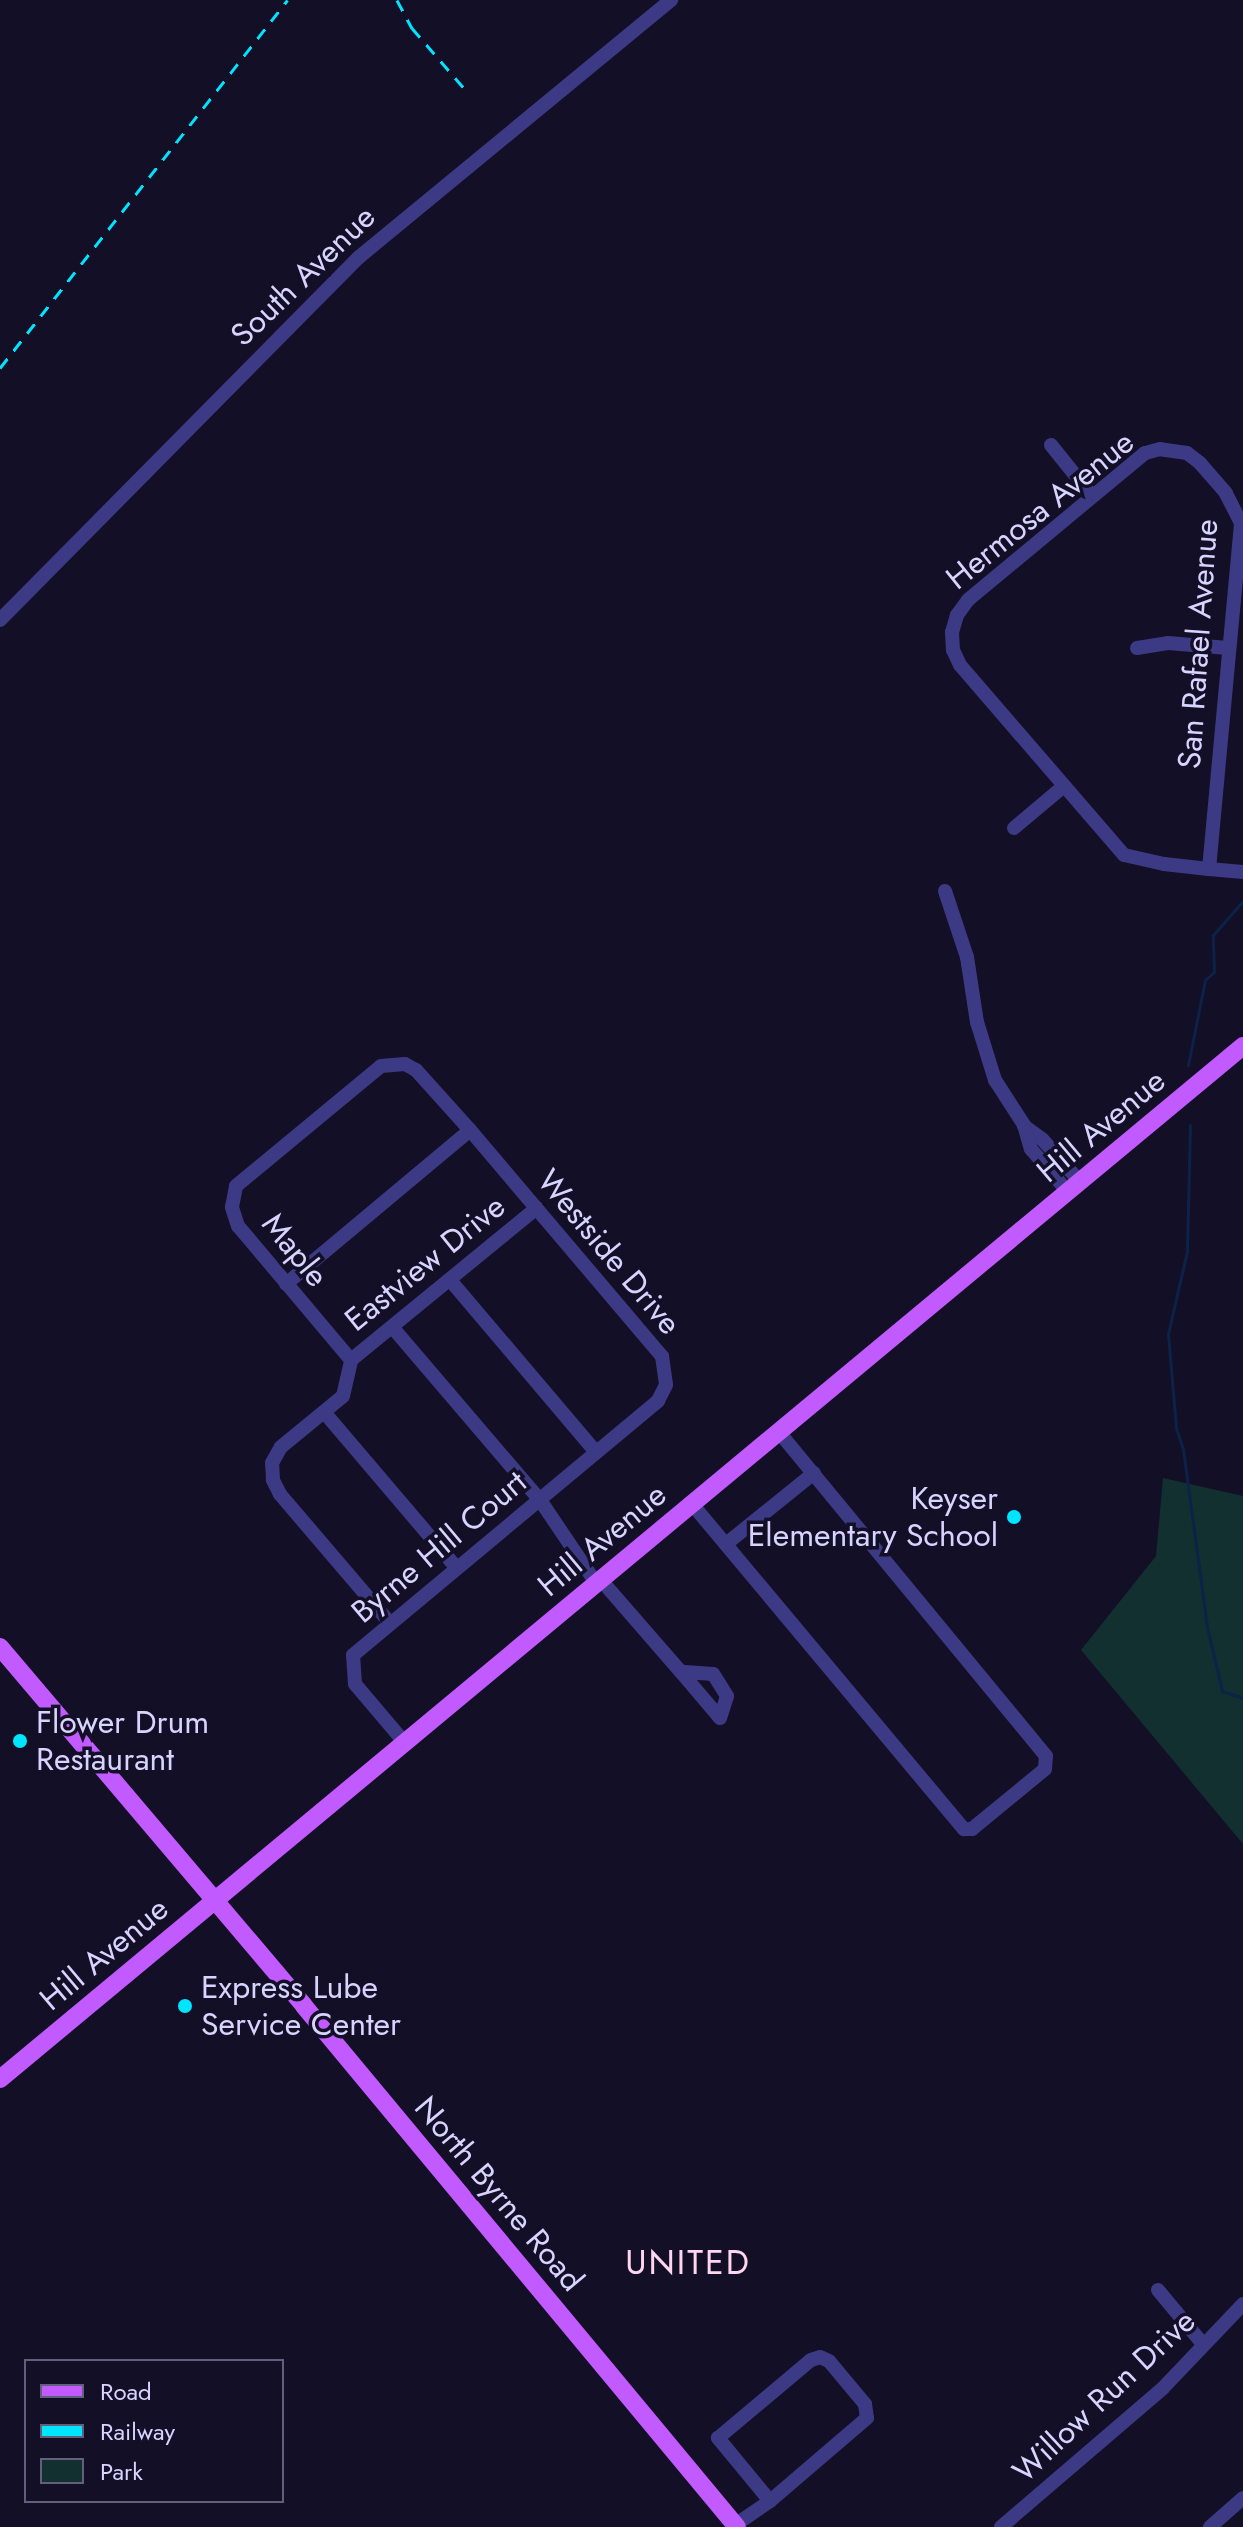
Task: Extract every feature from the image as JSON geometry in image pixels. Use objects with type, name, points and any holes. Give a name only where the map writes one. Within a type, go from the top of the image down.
[{"type":"main road","name":"Hill Avenue","points":[[0,2079],[1242,1049]]},
{"type":"main road","name":"North Byrne Road","points":[[0,1647],[215,1900],[736,2526]]},
{"type":"street","name":"South Avenue","points":[[0,620],[358,258],[671,0]]},
{"type":"street","points":[[1051,445],[1092,496]]},
{"type":"street","name":"Hermosa Avenue","points":[[1064,786],[960,665],[953,650],[952,632],[957,615],[968,600],[1145,453],[1177,450]]},
{"type":"street","name":"San Rafael Avenue","points":[[1177,450],[1200,463],[1226,493],[1241,523],[1209,869]]},
{"type":"street","points":[[1137,648],[1168,643],[1228,648]]},
{"type":"street","points":[[1014,828],[1064,786],[1124,855],[1141,861],[1243,872]]},
{"type":"street","points":[[945,891],[967,957],[977,1022],[995,1080],[1024,1125],[1031,1149],[1074,1187]]},
{"type":"street","name":"Maple","points":[[351,1360],[238,1226],[232,1207],[236,1186],[381,1066],[405,1064],[424,1078]]},
{"type":"street","name":"Westside Drive","points":[[424,1078],[662,1356],[666,1385],[658,1401],[641,1415]]},
{"type":"street","points":[[286,1284],[470,1130]]},
{"type":"street","name":"Eastview Drive","points":[[390,1623],[280,1494],[273,1480],[272,1463],[281,1447],[343,1396],[351,1360],[537,1208]]},
{"type":"street","points":[[450,1280],[596,1452]]},
{"type":"street","points":[[393,1328],[540,1500],[599,1582],[681,1672]]},
{"type":"street","points":[[324,1412],[456,1567]]},
{"type":"street","name":"Byrne Hill Court","points":[[405,1743],[355,1684],[353,1655],[641,1415]]},
{"type":"street","points":[[692,1504],[964,1829],[972,1829],[1045,1769],[1046,1756],[779,1432]]},
{"type":"street","points":[[726,1544],[814,1473]]},
{"type":"street","points":[[1158,2290],[1202,2343]]},
{"type":"street","name":"Willow Run Drive","points":[[1001,2527],[1163,2388],[1202,2343],[1243,2304]]},
{"type":"street","points":[[736,2526],[770,2501],[867,2418],[865,2404],[829,2361],[820,2357],[811,2360],[718,2438],[770,2501]]},
{"type":"street","points":[[1210,2527],[1243,2498]]},
{"type":"green space","points":[[1163,1478],[1243,1496],[1243,1844],[1081,1650],[1156,1556]]},
{"type":"waterway","points":[[1188,1065],[1205,980],[1214,972],[1213,935],[1243,901]]},
{"type":"waterway","points":[[1190,1125],[1187,1251],[1168,1334],[1176,1428],[1183,1449],[1207,1627],[1222,1691],[1243,1698]]},
{"type":"railway","points":[[0,368],[288,0]]},
{"type":"railway","points":[[397,0],[412,28],[464,88]]},
{"type":"place","name":"Keyser Elementary School","points":[[1014,1517]]},
{"type":"place","name":"Flower Drum Restaurant","points":[[20,1741]]},
{"type":"place","name":"Express Lube Service Center","points":[[185,2006]]},
{"type":"district","name":"UNITED","points":[[688,2263]]}]
